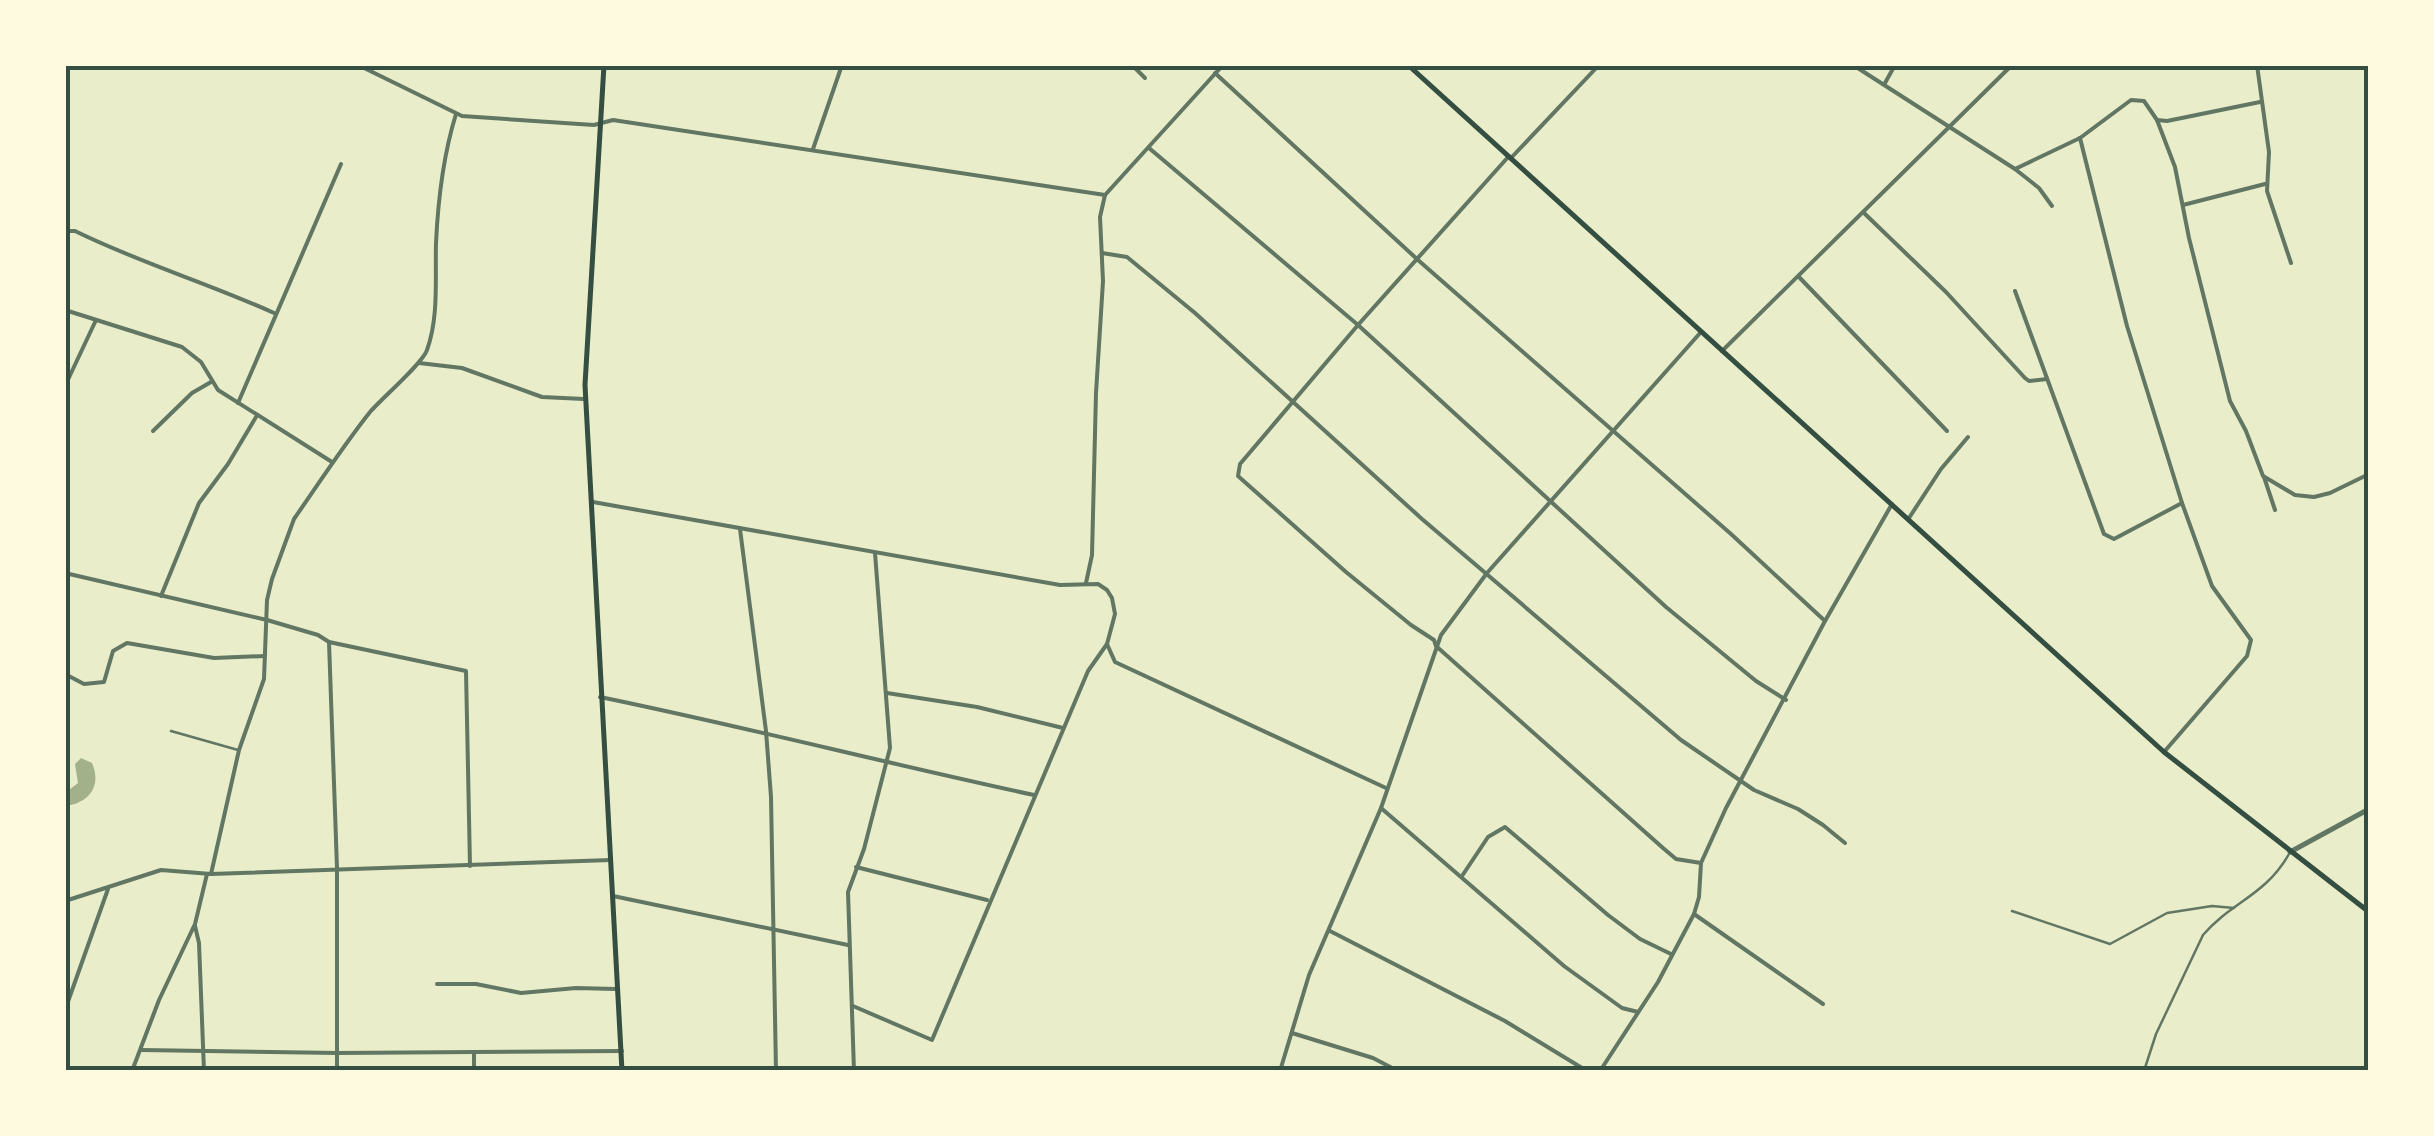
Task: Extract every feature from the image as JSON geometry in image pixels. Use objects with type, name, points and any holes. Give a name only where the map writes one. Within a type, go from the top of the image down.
[{"type":"main road","points":[[604,65],[585,399],[622,1071]]},
{"type":"main road","points":[[1408,65],[2164,752],[2369,912]]},
{"type":"street","points":[[358,65],[456,114],[602,124],[613,120],[1105,195]]},
{"type":"street","points":[[813,149],[842,65]]},
{"type":"street","points":[[1132,65],[1145,78]]},
{"type":"street","points":[[1086,584],[1092,555],[1100,217],[1105,195],[1223,65]]},
{"type":"street","points":[[1599,65],[1358,325],[1237,471],[1242,482],[1410,625],[1434,640],[1436,646],[1676,859],[1701,863]]},
{"type":"street","points":[[1852,65],[2015,170],[2039,188],[2052,206]]},
{"type":"street","points":[[1884,85],[1895,65]]},
{"type":"street","points":[[1722,351],[2012,65]]},
{"type":"street","points":[[2257,65],[2268,152],[2267,184],[2290,263]]},
{"type":"street","points":[[1215,74],[1825,621]]},
{"type":"street","points":[[2015,170],[2080,138],[2131,100],[2144,102],[2176,166],[2230,401],[2246,431],[2275,510]]},
{"type":"street","points":[[2156,120],[2175,120],[2260,102]]},
{"type":"street","points":[[132,1071],[159,1000],[195,924],[239,750],[264,679],[272,579],[286,538],[294,519],[333,462],[388,392],[420,363],[428,348],[433,320],[438,207],[448,138],[456,114]]},
{"type":"street","points":[[2080,138],[2126,326],[2182,503],[2212,586],[2249,634],[2251,647],[2164,752]]},
{"type":"street","points":[[1149,148],[1358,325],[1666,607],[1756,682],[1786,700]]},
{"type":"street","points":[[237,404],[341,164]]},
{"type":"street","points":[[2183,206],[2267,184]]},
{"type":"street","points":[[1864,212],[1946,292],[2028,381],[2047,379]]},
{"type":"street","points":[[65,232],[75,231],[145,264],[234,295],[275,314]]},
{"type":"street","points":[[1102,253],[1127,258],[1195,313],[1422,519],[1680,740],[1763,795],[1798,809],[1845,843]]},
{"type":"street","points":[[1799,276],[1947,431]]},
{"type":"street","points":[[2015,292],[2108,538],[2120,536],[2182,503]]},
{"type":"street","points":[[65,310],[182,347],[201,362],[210,382],[237,404],[333,462]]},
{"type":"street","points":[[65,386],[96,320]]},
{"type":"street","points":[[1280,1071],[1309,975],[1381,808],[1436,646],[1456,612],[1487,573],[1701,332]]},
{"type":"street","points":[[420,363],[462,368],[542,397],[585,399]]},
{"type":"street","points":[[152,431],[192,393],[210,382]]},
{"type":"street","points":[[161,596],[199,503],[256,417]]},
{"type":"street","points":[[1908,519],[1955,449],[1968,437]]},
{"type":"street","points":[[2264,476],[2294,495],[2314,497],[2330,494],[2369,474]]},
{"type":"street","points":[[590,502],[1060,586],[1098,584],[1107,590],[1115,605],[1107,644],[1088,670],[932,1040],[853,1006]]},
{"type":"street","points":[[1600,1071],[1658,982],[1694,914],[1701,863],[1825,621],[1892,504]]},
{"type":"street","points":[[740,529],[766,732],[776,1071]]},
{"type":"street","points":[[854,1071],[848,892],[864,849],[890,748],[875,553]]},
{"type":"street","points":[[65,573],[267,620],[318,634],[329,642],[466,671],[470,866]]},
{"type":"street","points":[[329,642],[337,868],[337,1071]]},
{"type":"street","points":[[65,674],[84,684],[104,682],[113,651],[128,643],[214,658],[265,656]]},
{"type":"street","points":[[1107,644],[1115,662],[1128,670],[1386,788]]},
{"type":"street","points":[[888,693],[977,707],[1063,728]]},
{"type":"street","points":[[600,697],[1035,796]]},
{"type":"street","points":[[1381,808],[1564,966],[1622,1008],[1638,1012]]},
{"type":"street","points":[[2290,852],[2369,809]]},
{"type":"street","points":[[1462,876],[1488,837],[1506,826],[1608,915],[1640,939],[1670,954]]},
{"type":"street","points":[[65,901],[161,870],[209,874],[610,860]]},
{"type":"street","points":[[856,867],[989,900]]},
{"type":"street","points":[[65,1010],[108,888]]},
{"type":"street","points":[[613,896],[849,945]]},
{"type":"street","points":[[1694,914],[1823,1004]]},
{"type":"street","points":[[195,924],[204,1071]]},
{"type":"street","points":[[1330,931],[1505,1020],[1587,1071]]},
{"type":"street","points":[[437,984],[476,984],[521,993],[618,989]]},
{"type":"street","points":[[1292,1033],[1373,1058],[1398,1071]]},
{"type":"street","points":[[141,1050],[622,1051]]},
{"type":"street","points":[[474,1053],[474,1071]]},
{"type":"lane","points":[[171,731],[239,750]]},
{"type":"lane","points":[[2144,1071],[2193,951],[2212,924],[2270,883],[2290,852]]},
{"type":"lane","points":[[2012,912],[2110,944],[2167,914],[2212,906],[2236,908]]},
{"type":"shaded area","points":[[81,758],[92,763],[94,786],[87,797],[65,806],[65,793],[78,783],[75,764]]}]
